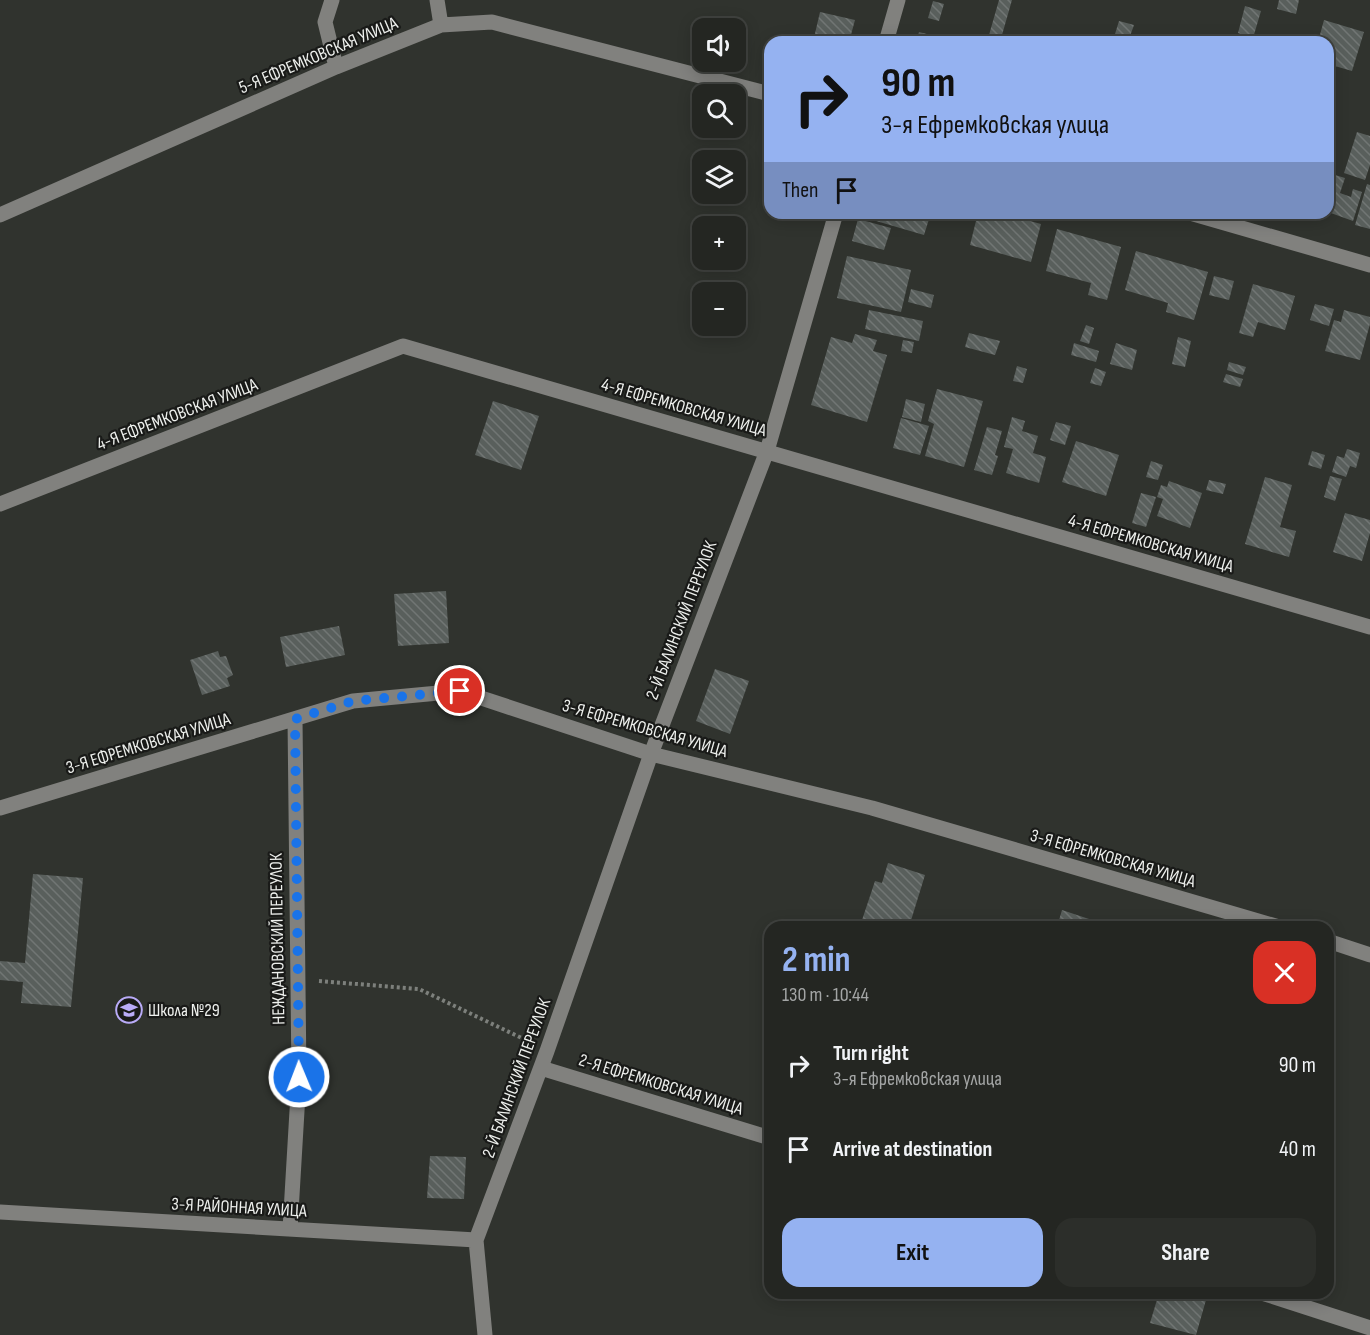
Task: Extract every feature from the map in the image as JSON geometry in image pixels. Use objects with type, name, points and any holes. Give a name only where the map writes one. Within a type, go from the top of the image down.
[{"type":"street","points":[[332,0],[325,22],[336,67]]},
{"type":"street","points":[[437,0],[441,25]]},
{"type":"street","points":[[888,36],[898,0]]},
{"type":"street","name":"5-Я ЕФРЕМКОВСКАЯ УЛИЦА","points":[[0,215],[336,67],[441,25],[492,22],[764,92]]},
{"type":"street","name":"2-Й БАЛИНСКИЙ ПЕРЕУЛОК","points":[[476,1240],[548,1051],[651,753],[767,451],[834,219]]},
{"type":"street","points":[[1211,219],[1370,265]]},
{"type":"street","name":"4-Я ЕФРЕМКОВСКАЯ УЛИЦА","points":[[0,504],[403,346],[1370,627]]},
{"type":"street","name":"3-Я ЕФРЕМКОВСКАЯ УЛИЦА","points":[[0,808],[353,701],[460,691],[651,753],[872,808],[1258,921]]},
{"type":"street","name":"НЕЖДАНОВСКИЙ ПЕРЕУЛОК","points":[[290,1229],[299,1077],[295,719]]},
{"type":"street","points":[[1334,943],[1370,955]]},
{"type":"street","name":"2-Я ЕФРЕМКОВСКАЯ УЛИЦА","points":[[541,1068],[764,1136]]},
{"type":"street","name":"3-Я РАЙОННАЯ УЛИЦА","points":[[0,1212],[476,1240]]},
{"type":"street","points":[[476,1240],[485,1335]]},
{"type":"street","points":[[1281,1299],[1370,1328]]},
{"type":"path","points":[[297,979],[419,989],[548,1051]]},
{"type":"building","points":[[999,0],[1012,0],[1002,36],[989,36]]},
{"type":"building","points":[[1279,0],[1299,0],[1296,14],[1277,9]]},
{"type":"building","points":[[933,1],[944,4],[939,21],[928,18]]},
{"type":"building","points":[[1245,6],[1261,11],[1254,36],[1238,33]]},
{"type":"building","points":[[820,12],[855,20],[851,36],[814,36]]},
{"type":"building","points":[[1324,20],[1364,32],[1352,71],[1334,66],[1334,36],[1320,36]]},
{"type":"building","points":[[1119,21],[1134,25],[1130,36],[1115,34]]},
{"type":"building","points":[[919,32],[935,36],[918,36]]},
{"type":"building","points":[[1357,132],[1370,136],[1370,165],[1365,180],[1344,173]]},
{"type":"building","points":[[1335,175],[1345,178],[1340,193],[1351,197],[1353,189],[1362,192],[1353,221],[1334,214]]},
{"type":"building","points":[[1367,184],[1370,185],[1370,229],[1355,225]]},
{"type":"building","points":[[858,219],[891,228],[884,250],[852,241]]},
{"type":"building","points":[[869,219],[929,219],[924,235]]},
{"type":"building","points":[[976,219],[1023,219],[1041,224],[1031,262],[970,245]]},
{"type":"building","points":[[1057,229],[1121,247],[1107,300],[1088,295],[1091,283],[1046,271]]},
{"type":"building","points":[[1136,251],[1208,272],[1194,320],[1166,312],[1168,303],[1125,290]]},
{"type":"building","points":[[847,256],[911,270],[901,312],[837,298]]},
{"type":"building","points":[[1214,276],[1234,281],[1229,300],[1209,295]]},
{"type":"building","points":[[1253,284],[1295,296],[1285,330],[1258,322],[1253,337],[1239,333]]},
{"type":"building","points":[[911,289],[934,295],[931,308],[908,302]]},
{"type":"building","points":[[1315,304],[1334,309],[1329,326],[1310,320]]},
{"type":"building","points":[[869,310],[923,321],[919,341],[865,329]]},
{"type":"building","points":[[1344,310],[1370,317],[1360,360],[1325,351],[1334,320],[1341,322]]},
{"type":"building","points":[[1086,325],[1094,328],[1089,344],[1080,341]]},
{"type":"building","points":[[969,333],[1000,341],[995,355],[965,347]]},
{"type":"building","points":[[855,334],[877,340],[873,351],[887,355],[867,422],[811,405],[831,337],[852,343]]},
{"type":"building","points":[[1178,337],[1191,341],[1185,367],[1172,364]]},
{"type":"building","points":[[903,340],[914,342],[912,353],[901,351]]},
{"type":"building","points":[[1074,343],[1099,351],[1096,362],[1071,355]]},
{"type":"building","points":[[1116,343],[1137,350],[1132,370],[1110,364]]},
{"type":"building","points":[[1229,362],[1246,367],[1243,375],[1227,370]]},
{"type":"building","points":[[1017,366],[1027,369],[1023,383],[1013,381]]},
{"type":"building","points":[[1095,368],[1106,372],[1101,386],[1090,383]]},
{"type":"building","points":[[1226,374],[1243,379],[1240,387],[1223,382]]},
{"type":"building","points":[[937,389],[983,401],[964,467],[925,456],[934,424],[928,421]]},
{"type":"building","points":[[906,399],[925,404],[921,422],[902,417]]},
{"type":"building","points":[[493,401],[539,416],[521,470],[475,455]]},
{"type":"building","points":[[1012,417],[1025,421],[1022,431],[1038,436],[1033,453],[1046,457],[1039,483],[1006,473],[1013,449],[1004,447]]},
{"type":"building","points":[[901,418],[929,426],[920,455],[893,448]]},
{"type":"building","points":[[1056,422],[1071,426],[1065,445],[1050,440]]},
{"type":"building","points":[[987,427],[1002,431],[992,475],[974,470]]},
{"type":"building","points":[[1076,441],[1119,455],[1106,496],[1062,482]]},
{"type":"building","points":[[1347,449],[1360,453],[1356,468],[1350,466],[1346,477],[1332,472],[1337,456],[1344,458]]},
{"type":"building","points":[[1312,451],[1325,455],[1321,469],[1308,465]]},
{"type":"building","points":[[1151,461],[1163,465],[1158,480],[1146,477]]},
{"type":"building","points":[[1330,476],[1342,479],[1335,501],[1324,497]]},
{"type":"building","points":[[1265,477],[1292,485],[1280,527],[1296,531],[1289,557],[1245,544]]},
{"type":"building","points":[[1209,480],[1226,484],[1223,494],[1206,490]]},
{"type":"building","points":[[1169,481],[1202,493],[1190,528],[1157,516],[1163,499],[1157,497],[1161,485],[1167,487]]},
{"type":"building","points":[[1141,493],[1156,497],[1146,527],[1132,523]]},
{"type":"building","points":[[1345,513],[1370,520],[1370,533],[1362,561],[1333,552]]},
{"type":"building","points":[[446,591],[449,643],[398,646],[394,594]]},
{"type":"building","points":[[339,626],[345,655],[286,667],[280,637]]},
{"type":"building","points":[[218,651],[220,657],[226,656],[233,675],[227,678],[230,686],[202,695],[190,660]]},
{"type":"building","points":[[715,669],[749,681],[730,734],[696,721]]},
{"type":"building","points":[[888,863],[925,875],[911,921],[862,920],[875,881],[882,883]]},
{"type":"building","points":[[33,874],[83,878],[71,1007],[21,1003],[23,982],[0,980],[0,961],[25,963]]},
{"type":"building","points":[[1062,910],[1089,919],[1088,921],[1059,921]]},
{"type":"building","points":[[430,1156],[466,1157],[464,1199],[427,1198]]},
{"type":"building","points":[[1157,1299],[1206,1299],[1196,1335],[1150,1323]]},
{"type":"place","name":"Школа №29","points":[[129,1010]]},
{"type":"route","points":[[299,1077],[295,719],[353,701],[460,691]]}]
